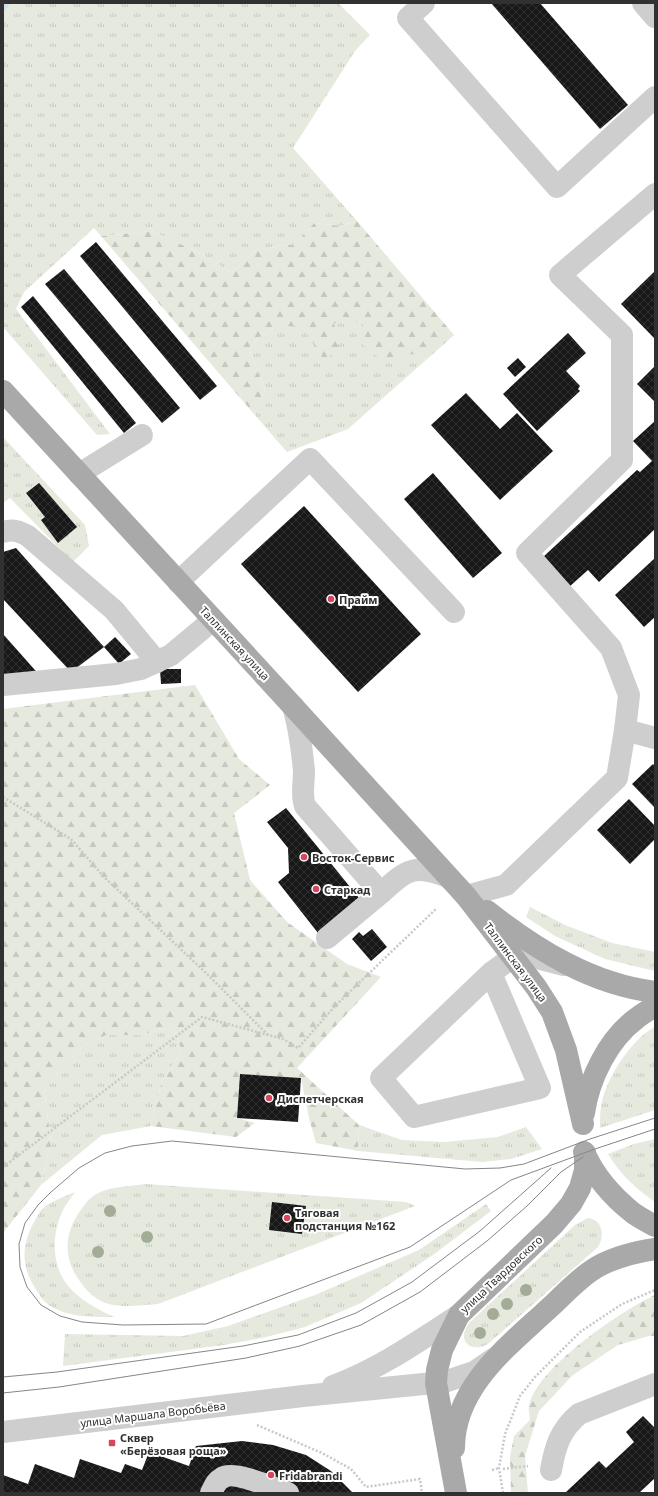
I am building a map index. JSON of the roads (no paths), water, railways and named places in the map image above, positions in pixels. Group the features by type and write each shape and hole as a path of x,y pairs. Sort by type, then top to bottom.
{"main road":[{"name":"Таллинская улица","path":"3,392 294,706 466,896 545,1000 557,1024 566,1050 583,1124"},
{"name":"Таллинская улица","path":"466,896 539,948 574,968 616,984 634,989 655,992"},
{"name":"Таллинская улица","path":"655,1006 636,1018 625,1029 603,1058 595,1072 586,1097 582,1142 585,1153 599,1177 614,1196 634,1214 655,1226"},
{"name":"улица Твардовского","path":"455,1484 436,1383 437,1370 442,1350 459,1315 554,1224 571,1204 580,1188 586,1170 585,1153"},
{"name":"улица Твардовского","path":"455,1484 454,1441 463,1405 469,1393 498,1355 590,1272 612,1260 655,1249"}],"street":[{"path":"424,3 408,18 557,188 655,97"},
{"path":"643,3 655,17"},
{"path":"466,896 506,885 617,778 629,695 611,648 527,553 622,460 622,335 560,275 655,194"},
{"path":"79,474 142,435"},
{"path":"178,582 310,459 454,612"},
{"path":"3,532 11,530 20,531 28,536 114,610 157,662"},
{"path":"3,685 116,674 141,669 171,655 213,620"},
{"path":"294,706 300,734 304,772 303,800 305,806 381,894"},
{"path":"625,730 655,738"},
{"path":"326,938 410,870 436,872 448,877"},
{"path":"491,973 540,1088 414,1118 381,1078 491,973 513,957 537,958 574,968"},
{"name":"улица Маршала Воробьёва","path":"303,1396 343,1382 368,1371 412,1346 459,1315"},
{"name":"улица Маршала Воробьёва","path":"3,1432 303,1396 436,1383 452,1380 474,1372 498,1355"},
{"path":"541,1468 554,1451 564,1428 579,1414 655,1384"},
{"path":"212,1493 214,1485 223,1477 235,1475 288,1493"}],"waterway":[{"path":"3,7 6,3"}],"tram line":[{"path":"655,1118 590,1139 524,1164 500,1168 465,1169 172,1141 132,1146 105,1153 79,1168 38,1205 25,1223 19,1244 20,1267 27,1287 41,1305 60,1316 82,1322 123,1325 206,1324 410,1247 511,1180 655,1129"},
{"path":"3,1393 59,1387 246,1358 300,1346 361,1325 420,1292 487,1241 527,1206 561,1172 583,1157"},
{"path":"3,1377 57,1372 243,1346 298,1335 356,1313 412,1282 480,1231 551,1168"}],"place":[{"name":"Прайм","path":"331,599"},
{"name":"Восток-Сервис","path":"304,857"},
{"name":"Старкад","path":"316,889"},
{"name":"Диспетчерская","path":"269,1098"},
{"name":"Тяговая подстанция №162","path":"287,1218"},
{"name":"Сквер «Берёзовая роща»","path":"112,1443"},
{"name":"Fridabrandi","path":"271,1475"}]}
